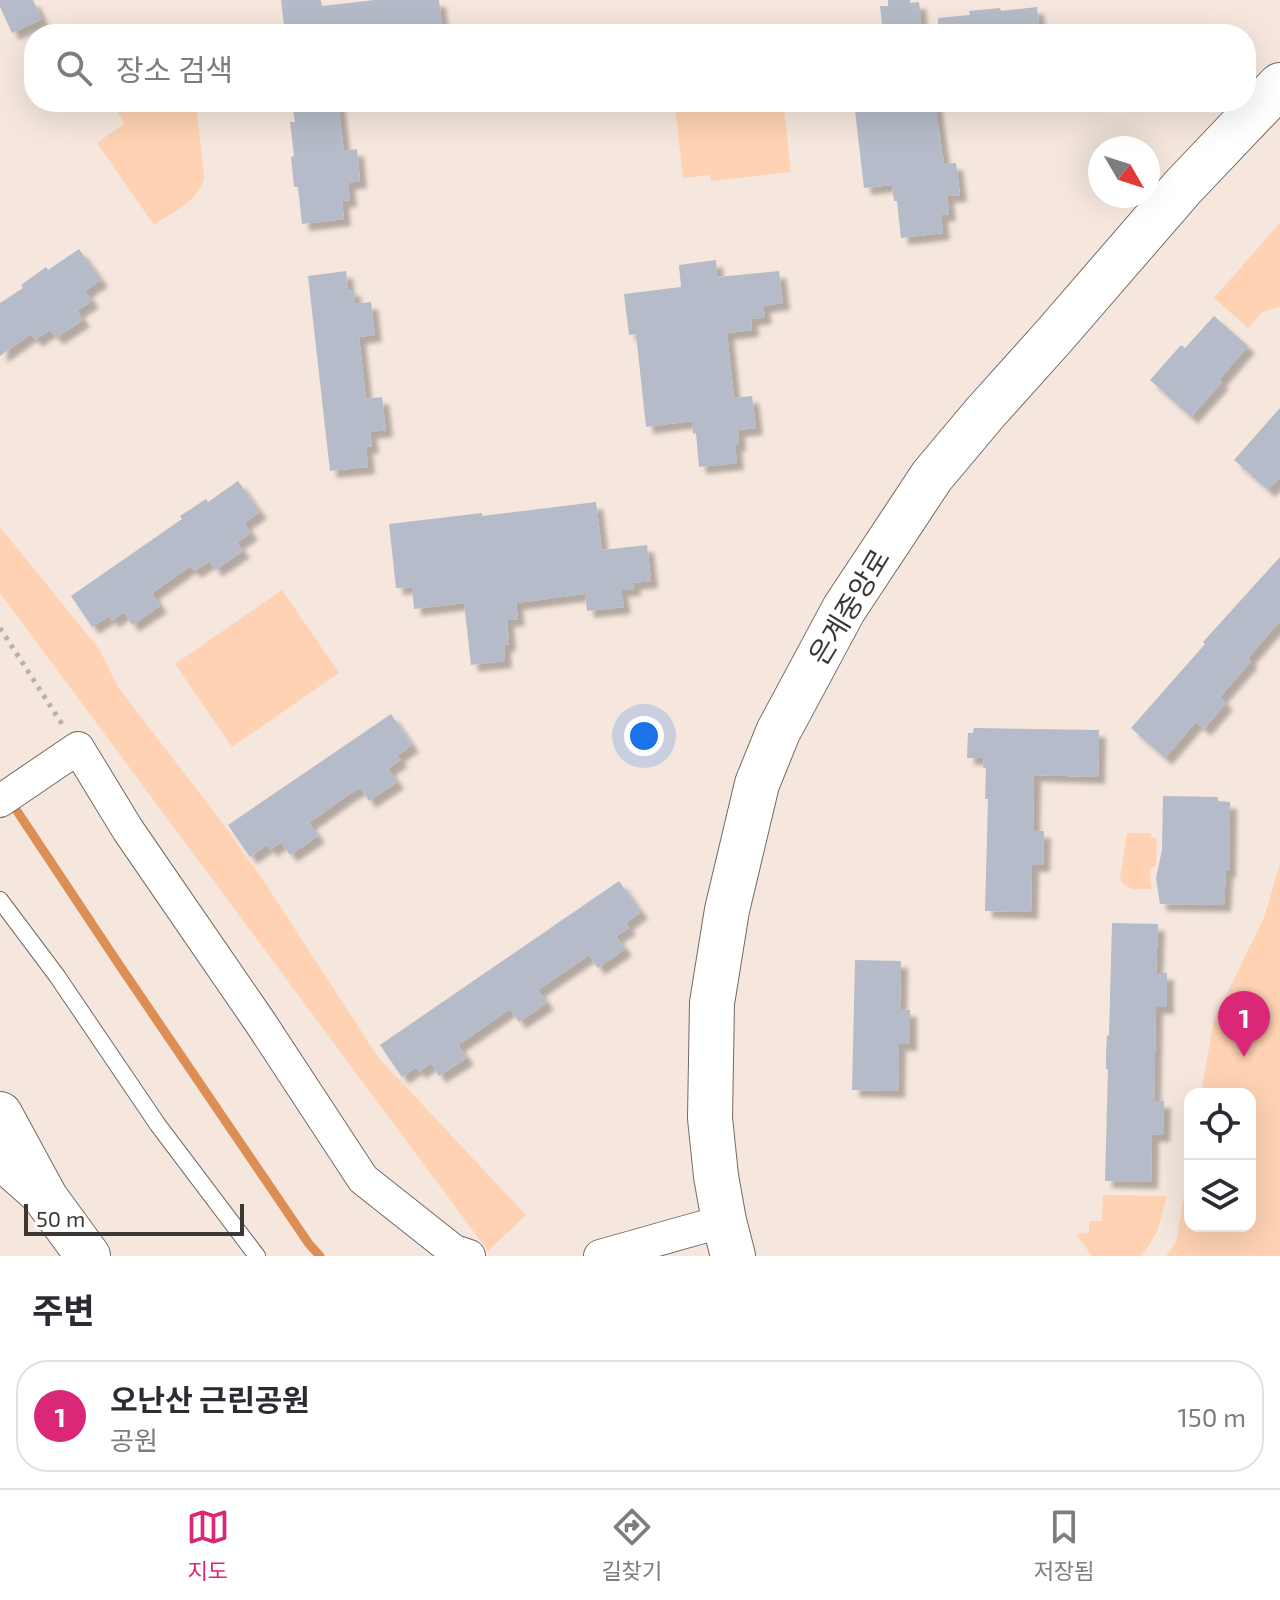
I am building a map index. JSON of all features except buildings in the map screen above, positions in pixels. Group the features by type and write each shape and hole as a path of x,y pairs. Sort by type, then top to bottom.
{"street":[{"name":"은계중앙로","path":"1256,110 1280,85"},
{"name":"은계중앙로","path":"729,1238 716,1176 710,1118 712,1003 727,910 757,784 778,732 844,609 932,476 1183,187 1254,112"},
{"path":"0,801 66,757 128,830 363,1179 454,1251 469,1256"},
{"path":"0,1114 44,1195"},
{"path":"0,1135 88,1256"},
{"path":"0,1156 44,1195"},
{"path":"600,1256 729,1238"}],"lane":[{"path":"0,900 57,976 158,1125 257,1256"}],"path":[{"path":"0,628 66,757"}],"shaded area":[{"path":"118,112 197,112 204,178 201,186 191,200 154,225 97,143 125,123"},
{"path":"676,112 784,112 791,172 711,181 710,175 683,178"},
{"path":"1280,223 1280,307 1262,312 1248,328 1214,298"},
{"path":"0,527 99,649 118,687 263,880 378,1057 526,1215 488,1251 0,593"},
{"path":"282,590 339,673 232,747 175,664"},
{"path":"1127,833 1151,833 1151,837 1157,838 1156,866 1152,867 1150,875 1152,889 1129,888 1120,878"},
{"path":"1280,863 1280,1256 1166,1256 1176,1242 1184,1195 1184,1232 1256,1232 1256,1088 1202,1088 1214,1020 1264,918"},
{"path":"1103,1195 1167,1196 1157,1232 1142,1256 1092,1256 1076,1234 1089,1233 1089,1221 1102,1221"}],"waterway":[{"path":"9,799 320,1256"}],"place":[{"name":"오난산 근린공원","path":"1244,1057"}]}
